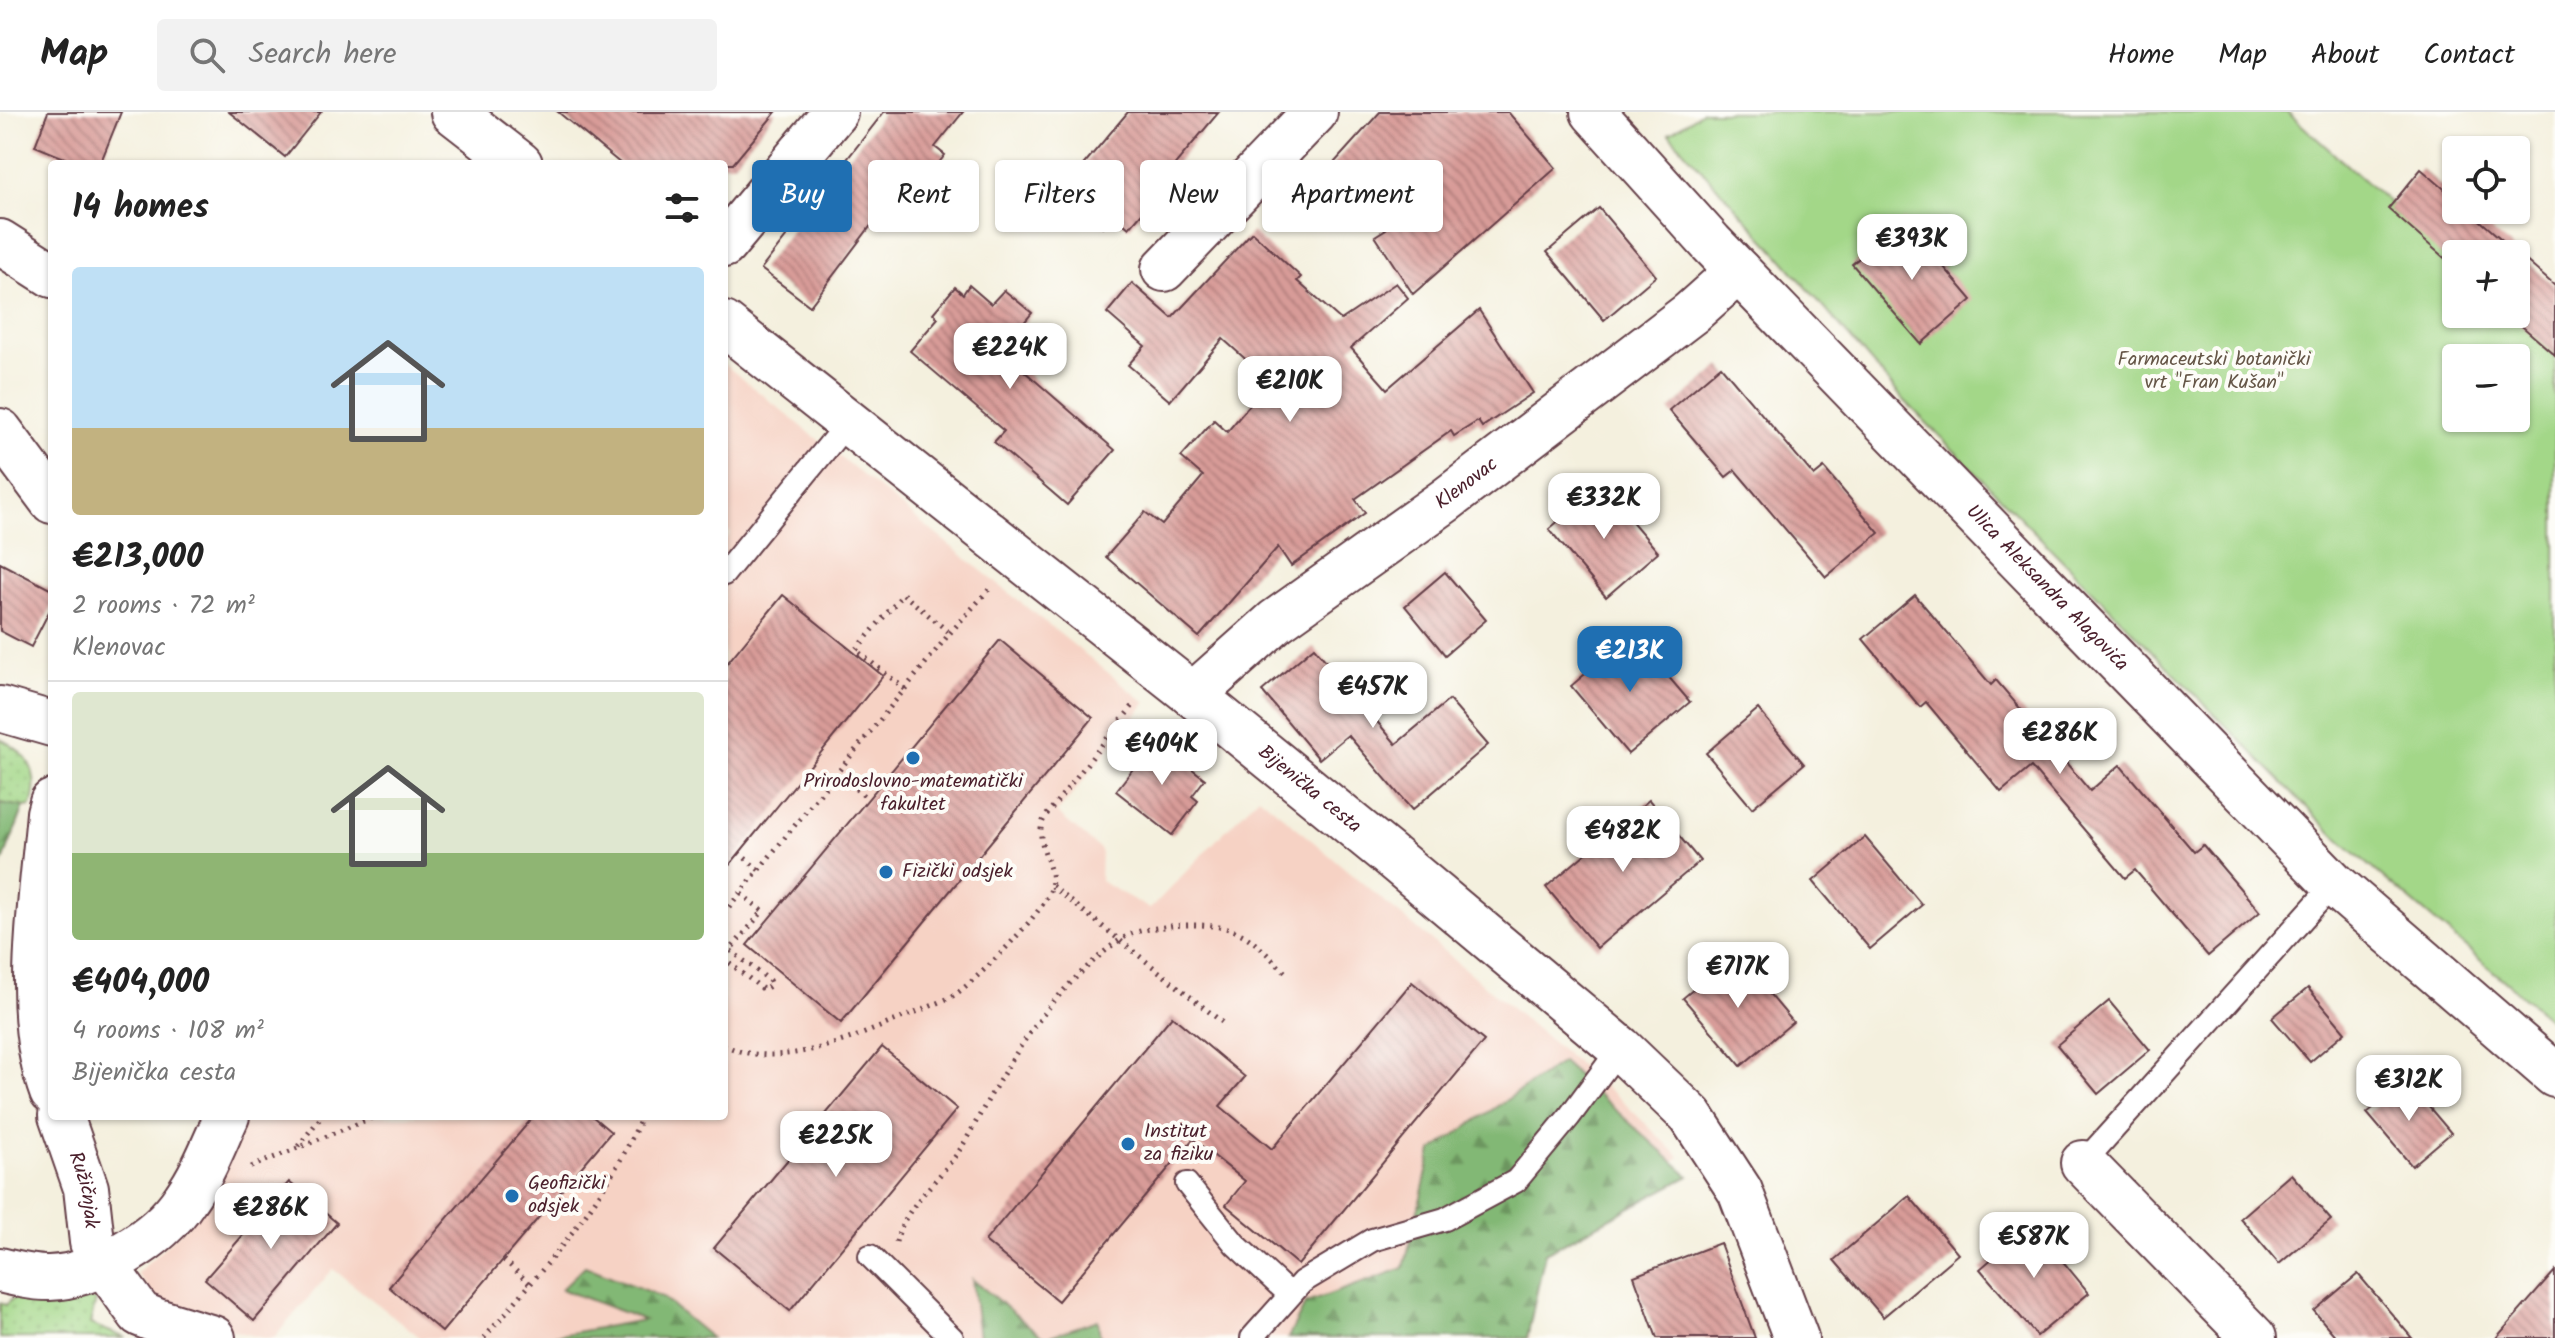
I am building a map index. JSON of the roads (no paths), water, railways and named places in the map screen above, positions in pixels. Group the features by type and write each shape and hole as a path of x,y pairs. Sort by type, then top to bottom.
{"street":[{"path":"453,112 515,160"},
{"path":"728,240 835,112"},
{"path":"1164,269 1315,112"},
{"name":"Ulica Aleksandra Alagovića","path":"1593,112 1738,271 2334,884 2555,1075"},
{"path":"0,242 48,272"},
{"name":"Klenovac","path":"1178,682 1276,621 1458,491 1691,313 1738,271"},
{"name":"Bijenička cesta","path":"728,327 1178,682 1620,1048 1691,1116 1740,1191 1796,1338"},
{"path":"0,431 48,496"},
{"path":"0,709 48,723"},
{"path":"48,825 34,993 48,1082"},
{"name":"Ružičnjak","path":"62,1120 86,1188 92,1242 103,1263 140,1314 213,1338"},
{"path":"0,1270 34,1278 71,1275 140,1244 183,1203 196,1183 225,1120"},
{"path":"2083,1163 2254,1338"}],"lane":[{"path":"728,569 848,422"},
{"path":"2083,1163 2334,884"},
{"path":"1252,1338 1302,1282 1372,1240 1445,1219 1516,1181 1620,1048"},
{"path":"1187,1184 1235,1244 1290,1295"},
{"path":"870,1256 952,1338"}],"place":[{"name":"Prirodoslovno-matematički fakultet","path":"913,758"},
{"name":"Fizički odsjek","path":"886,872"},
{"name":"Institut za fiziku","path":"1128,1144"},
{"name":"Geofizički odsjek","path":"512,1196"}],"park label":[{"name":"Farmaceutski botanički vrt \"Fran Kušan\"","path":"2214,372"}]}
